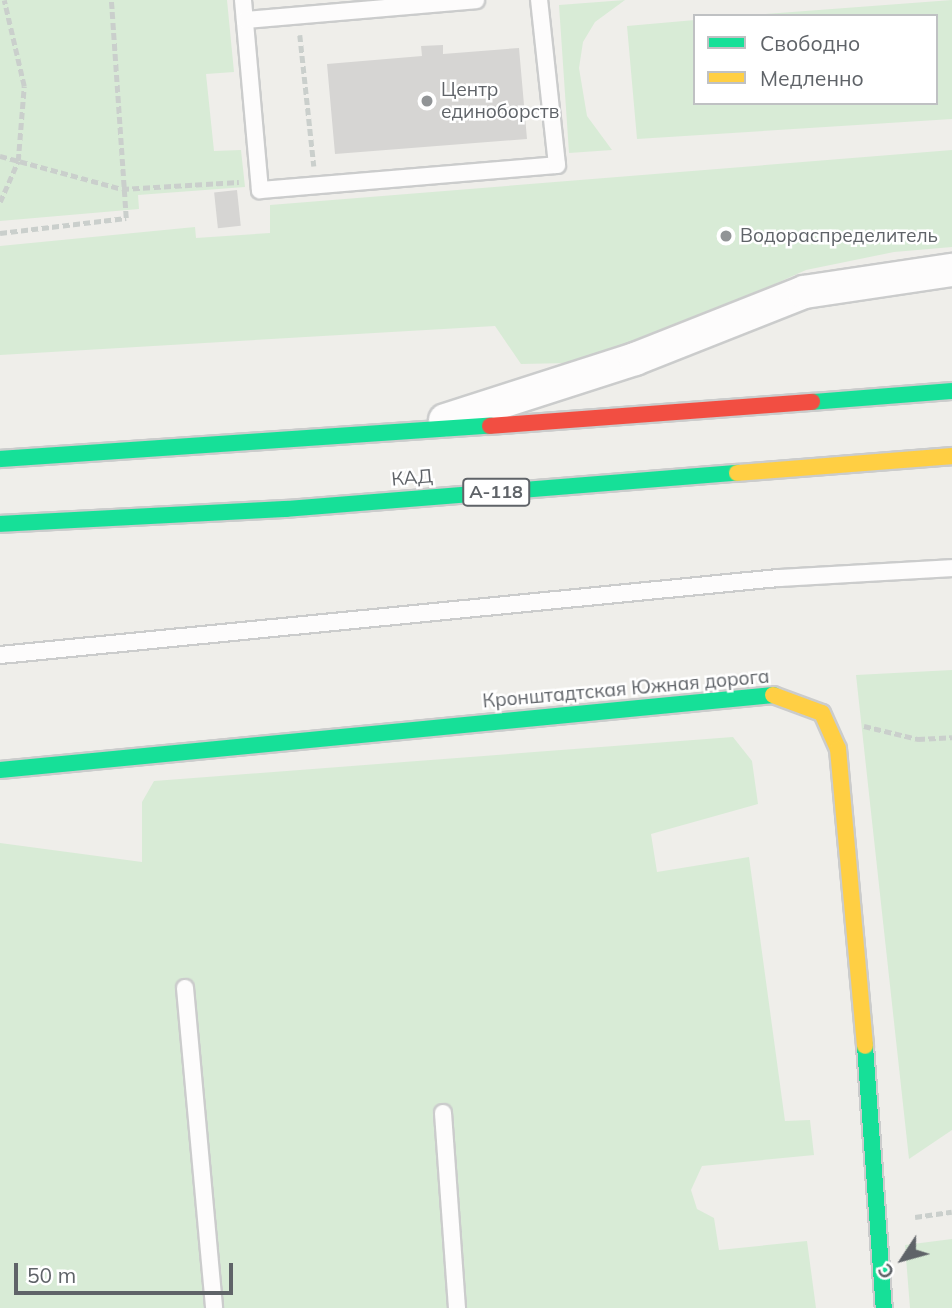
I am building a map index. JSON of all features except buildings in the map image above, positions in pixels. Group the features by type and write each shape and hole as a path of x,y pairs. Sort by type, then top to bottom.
{"main road":[{"path":"0,459 952,391"},
{"name":"КАД","path":"0,524 286,509 952,456"},
{"name":"Кронштадтская Южная дорога","path":"0,770 718,699 777,695 822,713"},
{"path":"822,713 838,749 881,1221 884,1308"}],"street":[{"path":"410,431 635,359 804,292 952,270"}],"lane":[{"path":"243,0 260,190 557,165 539,0"},
{"path":"245,20 476,0"},
{"path":"0,655 779,578 952,568"},
{"path":"184,988 214,1308"},
{"path":"443,1113 457,1308"}],"path":[{"path":"0,202 18,161 24,86 4,0"},
{"path":"0,233 126,218 111,0"},
{"path":"298,15 316,186"},
{"path":"0,156 122,189 259,180"},
{"path":"822,713 918,739 952,737"}],"green space":[{"path":"0,0 227,0 234,72 206,74 214,151 241,150 245,187 138,195 139,209 0,221"},
{"path":"625,0 595,22 583,42 579,68 587,116 612,150 569,153 559,5"},
{"path":"952,0 952,119 637,139 627,26 693,20 693,105 938,105 938,14 766,14"},
{"path":"952,150 952,247 894,252 806,270 685,324 570,363 521,364 495,326 0,355 0,246 195,227 196,238 270,233 270,205"},
{"path":"952,670 952,1130 909,1159 856,675"},
{"path":"733,737 752,761 758,804 651,834 657,872 749,857 785,1121 810,1120 814,1155 702,1166 691,1190 697,1209 714,1218 719,1250 807,1241 816,1308 0,1308 0,843 142,862 142,802 154,781"},
{"path":"952,1239 952,1308 910,1308 905,1245"}],"traffic: fast":[{"path":"812,402 952,391"},
{"path":"0,459 490,426"},
{"path":"0,524 286,509 737,473"},
{"path":"0,770 773,695"},
{"path":"865,1046 884,1308"}],"traffic: slow":[{"path":"737,473 952,456"},
{"path":"773,695 822,713 838,749 865,1046"}],"traffic: jam":[{"path":"490,426 812,402"}],"place":[{"name":"Центр единоборств","path":"427,101"},
{"name":"Водораспределитель","path":"726,236"}]}
